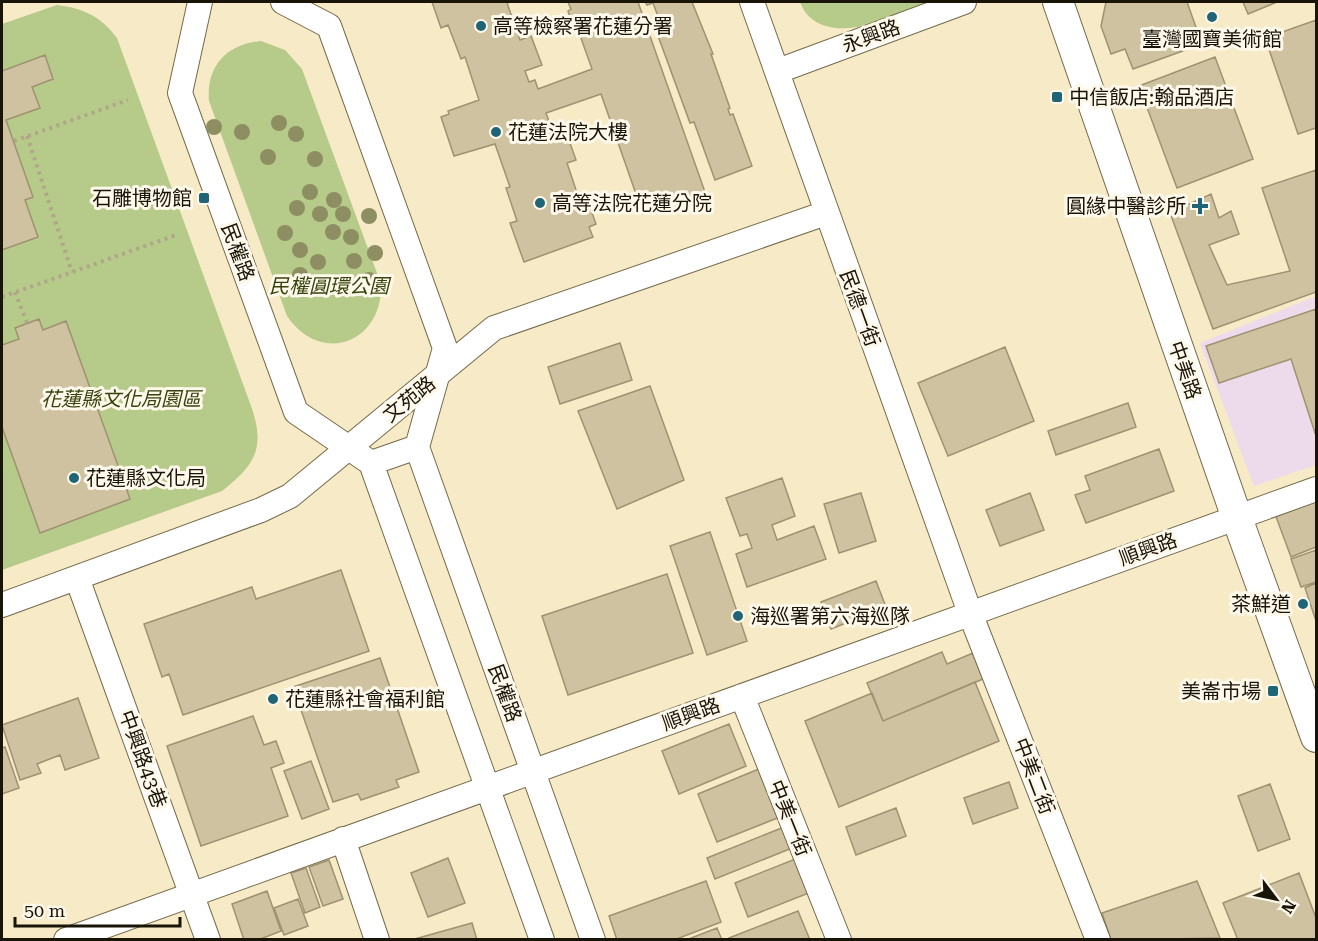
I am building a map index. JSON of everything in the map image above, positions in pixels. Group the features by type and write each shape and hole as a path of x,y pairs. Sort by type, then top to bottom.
{"street":[{"name":"民權路","path":"202,2 180,93 296,412 371,463"},
{"path":"283,2 329,26 445,348 417,447 371,463 542,939"},
{"name":"民德一街","path":"752,2 970,613"},
{"name":"永興路","path":"778,70 964,2"},
{"name":"中美路","path":"1058,2 1236,518 1317,737"},
{"name":"文苑路","path":"2,605 261,510 290,496 495,328 826,213"},
{"name":"民權路","path":"417,447 593,939"},
{"name":"順興路","path":"66,939 486,786 1317,489"},
{"name":"中興路43巷","path":"77,578 208,939"},
{"name":"中美二街","path":"970,613 1098,939"},
{"name":"中美一街","path":"742,696 839,939"},
{"path":"343,839 377,939"}],"path":[{"path":"14,141 128,100"},
{"path":"27,136 72,273"},
{"path":"2,297 176,236"},
{"path":"15,292 27,323"}],"shaded area":[{"path":"1316,296 1316,465 1254,486 1200,343"}],"green space":[{"path":"800,2 928,2 878,22 859,27 840,28 824,25 810,17"},
{"name":"花蓮縣文化局園區","path":"57,5 75,8 91,15 105,24 117,38 251,406 257,444 250,464 222,491 2,570 2,24"},
{"name":"民權圓環公園","path":"261,41 285,50 302,69 381,284 379,304 372,321 361,333 348,341 332,343 316,340 301,331 287,316 209,101 211,77 221,59 238,47"}],"building":[{"name":"花蓮法院大樓","path":"432,2 511,2 507,3 520,40 531,36 542,65 525,71 529,82 535,80 538,89 592,69 577,27 574,28 568,11 571,9 568,2 638,2 705,192 643,214 601,94 546,113 550,124 545,126 548,135 565,129 576,160 567,163 579,199 586,196 596,224 589,227 593,237 524,262 510,223 517,221 506,188 510,187 495,144 454,156 441,117 449,114 448,111 479,100 465,57 461,59 448,25 441,28"},
{"path":"645,2 692,2 713,54 711,54 730,108 728,109 730,115 733,114 752,166 715,180 694,122 690,123 657,33 663,30 653,3 647,5"},
{"path":"1106,2 1187,2 1202,44 1133,69 1125,49 1111,54 1101,26"},
{"path":"1243,2 1277,2 1248,14"},
{"path":"1316,20 1316,128 1298,134 1263,32 1269,30 1271,36"},
{"path":"45,55 53,79 32,87 40,108 6,120 33,197 25,200 38,237 2,250 2,71"},
{"path":"1215,57 1253,159 1177,188 1139,86"},
{"path":"1316,170 1316,292 1213,329 1170,213 1211,194 1219,218 1231,211 1239,234 1209,245 1227,285 1290,271 1262,188"},
{"path":"1316,309 1316,436 1291,359 1219,383 1206,346"},
{"path":"39,319 43,330 66,321 130,499 40,533 2,427 2,345 19,339 15,328"},
{"path":"620,343 632,380 560,404 548,367"},
{"path":"1005,347 1034,421 948,456 918,383"},
{"path":"650,386 684,480 617,509 578,411"},
{"path":"1128,403 1136,427 1056,455 1048,431"},
{"path":"1159,449 1174,491 1086,523 1075,495 1090,490 1085,476"},
{"path":"782,478 795,516 772,525 777,540 814,526 826,559 747,587 736,554 752,548 747,534 740,536 726,498"},
{"path":"861,493 876,541 839,553 824,504"},
{"path":"1030,493 1044,530 1000,546 986,510"},
{"path":"1316,499 1316,547 1291,557 1275,514"},
{"path":"710,532 747,641 707,655 670,546"},
{"path":"1316,550 1316,582 1301,587 1291,559"},
{"path":"341,570 369,651 183,715 169,674 162,677 144,624 252,587 256,599"},
{"path":"667,574 693,653 568,695 542,616"},
{"path":"876,581 886,607 831,629 821,602"},
{"path":"1316,583 1316,621 1305,588"},
{"path":"942,652 947,664 973,653 983,679 883,721 867,683"},
{"path":"380,658 419,772 396,780 399,787 361,800 358,794 333,802 293,687"},
{"path":"975,682 999,741 839,807 805,721 872,693 883,721"},
{"path":"78,698 99,758 65,770 60,755 37,764 41,773 20,780 2,725"},
{"path":"253,716 264,745 276,741 284,763 271,768 288,816 201,846 167,746"},
{"path":"729,724 746,766 679,794 662,751"},
{"path":"5,747 19,788 2,794 2,748"},
{"path":"311,761 329,809 302,819 284,771"},
{"path":"766,766 785,815 717,842 698,794"},
{"path":"1009,782 1018,808 973,824 964,798"},
{"path":"1270,784 1290,839 1258,851 1238,796"},
{"path":"896,808 906,836 856,855 846,827"},
{"path":"789,825 797,846 715,879 707,858"},
{"path":"448,858 465,903 428,917 411,873"},
{"path":"798,858 811,892 748,917 735,883"},
{"path":"329,860 343,899 323,906 309,867"},
{"path":"306,868 320,907 305,913 291,873"},
{"path":"1299,873 1316,918 1316,940 1238,940 1223,903"},
{"path":"706,881 721,922 674,940 617,940 609,916"},
{"path":"1197,881 1220,938 1111,940 1102,913"},
{"path":"267,891 281,931 258,940 244,940 232,904"},
{"path":"298,899 308,926 284,935 274,908"},
{"path":"798,911 810,940 730,940 729,938"},
{"path":"472,923 477,940 411,940"},
{"path":"717,928 722,940 686,940"}],"place":[{"name":"臺灣國寶美術館","path":"1212,17"},
{"name":"高等檢察署花蓮分署","path":"481,26"},
{"name":"中信飯店:翰品酒店","path":"1057,97"},
{"name":"花蓮法院大樓","path":"496,132"},
{"name":"石雕博物館","path":"204,198"},
{"name":"高等法院花蓮分院","path":"540,203"},
{"name":"圓緣中醫診所","path":"1200,206"},
{"name":"花蓮縣文化局","path":"74,478"},
{"name":"茶鮮道","path":"1303,604"},
{"name":"海巡署第六海巡隊","path":"738,616"},
{"name":"美崙市場","path":"1273,691"},
{"name":"花蓮縣社會福利館","path":"273,699"}]}
